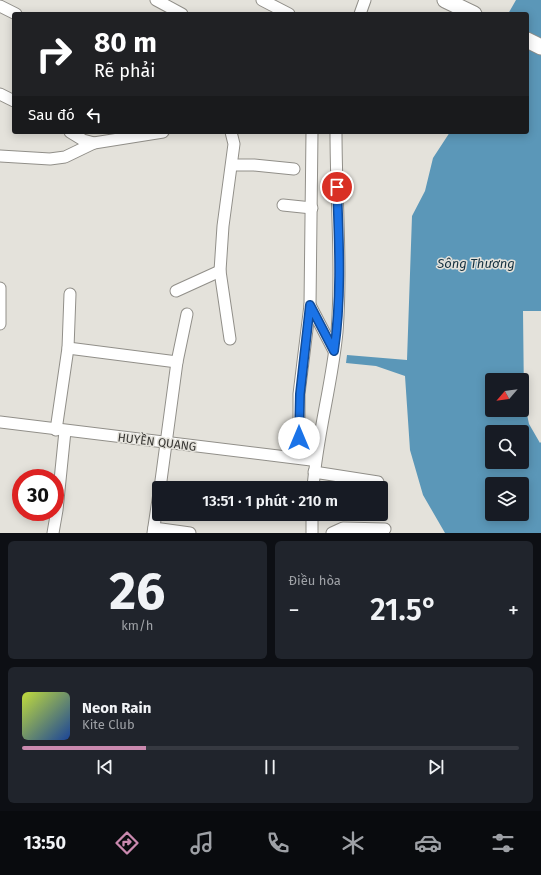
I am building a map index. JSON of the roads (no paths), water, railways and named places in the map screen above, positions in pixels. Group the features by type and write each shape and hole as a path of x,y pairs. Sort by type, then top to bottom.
{"highway":[{"path":"445,0 470,12"},
{"path":"529,41 541,47"}],"street":[{"path":"156,0 178,12"},
{"path":"262,0 274,11"},
{"path":"361,12 365,0"},
{"path":"0,6 12,12"},
{"path":"0,94 12,101"},
{"path":"74,134 94,144"},
{"path":"0,156 50,159 65,157 94,144 152,134"},
{"path":"230,339 220,271 223,226 234,144 232,134"},
{"path":"311,464 299,438 300,394 310,305 312,134"},
{"path":"312,481 311,464 334,351 338,294 336,134"},
{"path":"232,166 294,169"},
{"path":"283,204 312,208"},
{"path":"176,291 220,271"},
{"path":"0,288 0,324"},
{"path":"53,533 58,502 60,430 68,348 70,294"},
{"path":"310,305 334,351"},
{"path":"161,481 177,362 187,314"},
{"path":"68,348 177,362"},
{"name":"HUYỀN QUANG","path":"0,422 311,464 374,481"},
{"path":"312,521 312,533"},
{"path":"332,533 343,528 385,529"},
{"path":"154,530 190,533"}],"water":[{"name":"Sông Thương","path":"516,0 541,0 541,311 523,311 524,373 485,373 485,417 528,417 529,424 540,443 541,442 541,533 445,533 423,495 410,450 405,376 376,366 346,363 347,355 407,360 412,216 425,191 433,158 449,134 529,134 529,12 509,12"}]}
